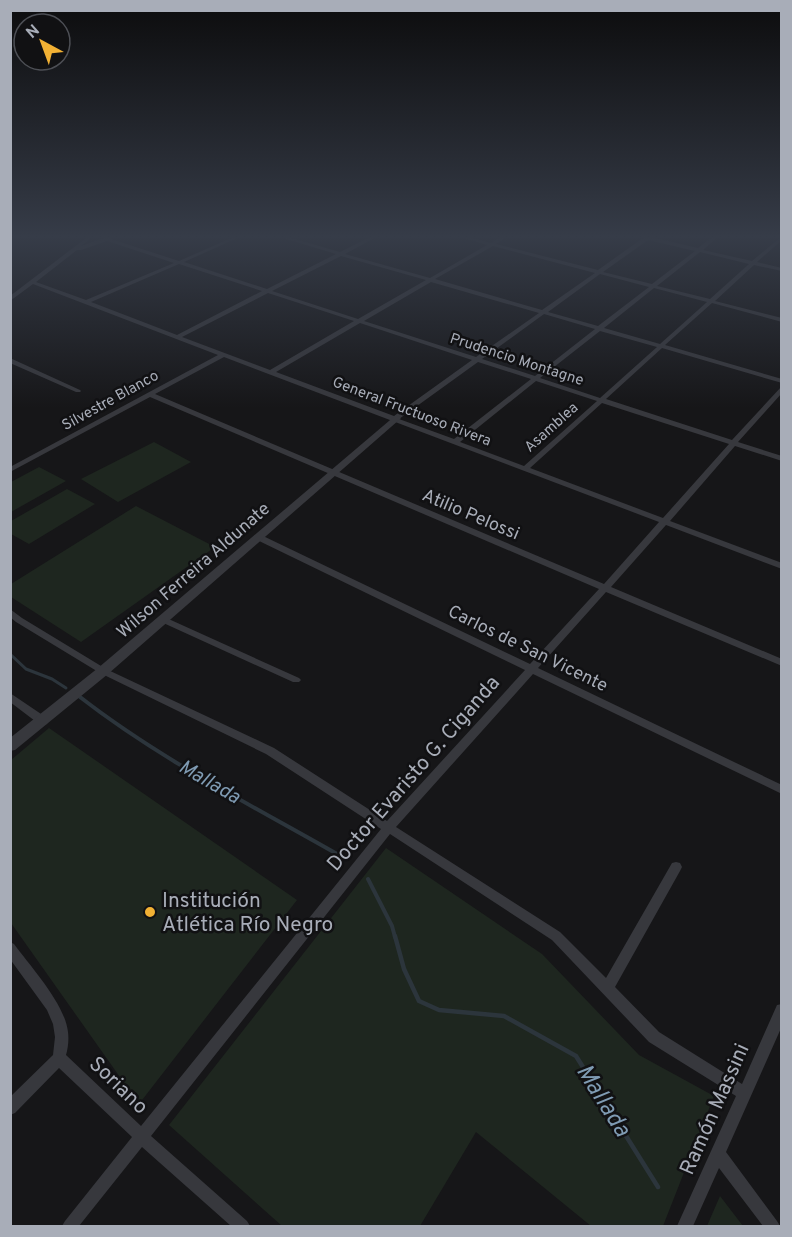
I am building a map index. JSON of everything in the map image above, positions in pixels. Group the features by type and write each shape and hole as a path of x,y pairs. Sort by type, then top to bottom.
{"street":[{"name":"General Fructuoso Rivera","path":"59,293 396,418 782,566"},
{"path":"85,303 109,293"},
{"path":"177,337 265,293"},
{"name":"Prudencio Montagne","path":"268,293 782,459"},
{"path":"271,372 409,293"},
{"path":"475,293 782,381"},
{"path":"396,418 573,293"},
{"path":"455,442 645,293"},
{"path":"677,293 782,320"},
{"name":"Asamblea","path":"525,469 721,293"},
{"name":"Silvestre Blanco","path":"10,470 222,354"},
{"path":"10,360 78,391"},
{"name":"Doctor Evaristo G. Ciganda","path":"70,1227 389,827 782,388"},
{"name":"Atilio Pelossi","path":"149,394 782,663"},
{"name":"Wilson Ferreira Aldunate","path":"10,746 103,671 396,418"},
{"name":"Carlos de San Vicente","path":"258,537 782,790"},
{"path":"10,612 19,620 103,671 270,751 556,936 654,1037 745,1094"},
{"path":"162,620 296,680"},
{"path":"10,696 43,721"},
{"path":"607,988 676,867"},
{"path":"10,948 53,1010 61,1025 62,1041 59,1058 10,1108"},
{"name":"Ramón Massini","path":"685,1227 782,1010"},
{"name":"Soriano","path":"59,1058 242,1227"},
{"path":"717,1153 772,1227"}],"shaded area":[{"path":"154,442 191,462 118,502 81,479"},
{"path":"39,467 66,481 11,512 11,482"},
{"path":"67,489 95,504 29,544 11,534 11,521"},
{"path":"136,506 215,547 81,642 11,597 11,584"},
{"name":"Institución Atlética Río Negro","path":"49,728 297,900 139,1104 11,923 11,760"},
{"path":"386,848 542,954 639,1055 714,1096 663,1226 591,1226 476,1132 420,1226 282,1226 169,1125"},
{"path":"720,1196 743,1226 707,1226"}],"waterway":[{"name":"Mallada","path":"10,654 26,669 52,679 66,688"},
{"name":"Mallada","path":"80,697 143,742 344,858"},
{"name":"Mallada","path":"368,879 392,926 395,937"},
{"name":"Mallada","path":"395,936 404,969 419,1001 439,1010 504,1016 576,1056 658,1187"}],"place":[{"name":"Institución Atlética Río Negro","path":"150,912"}]}
